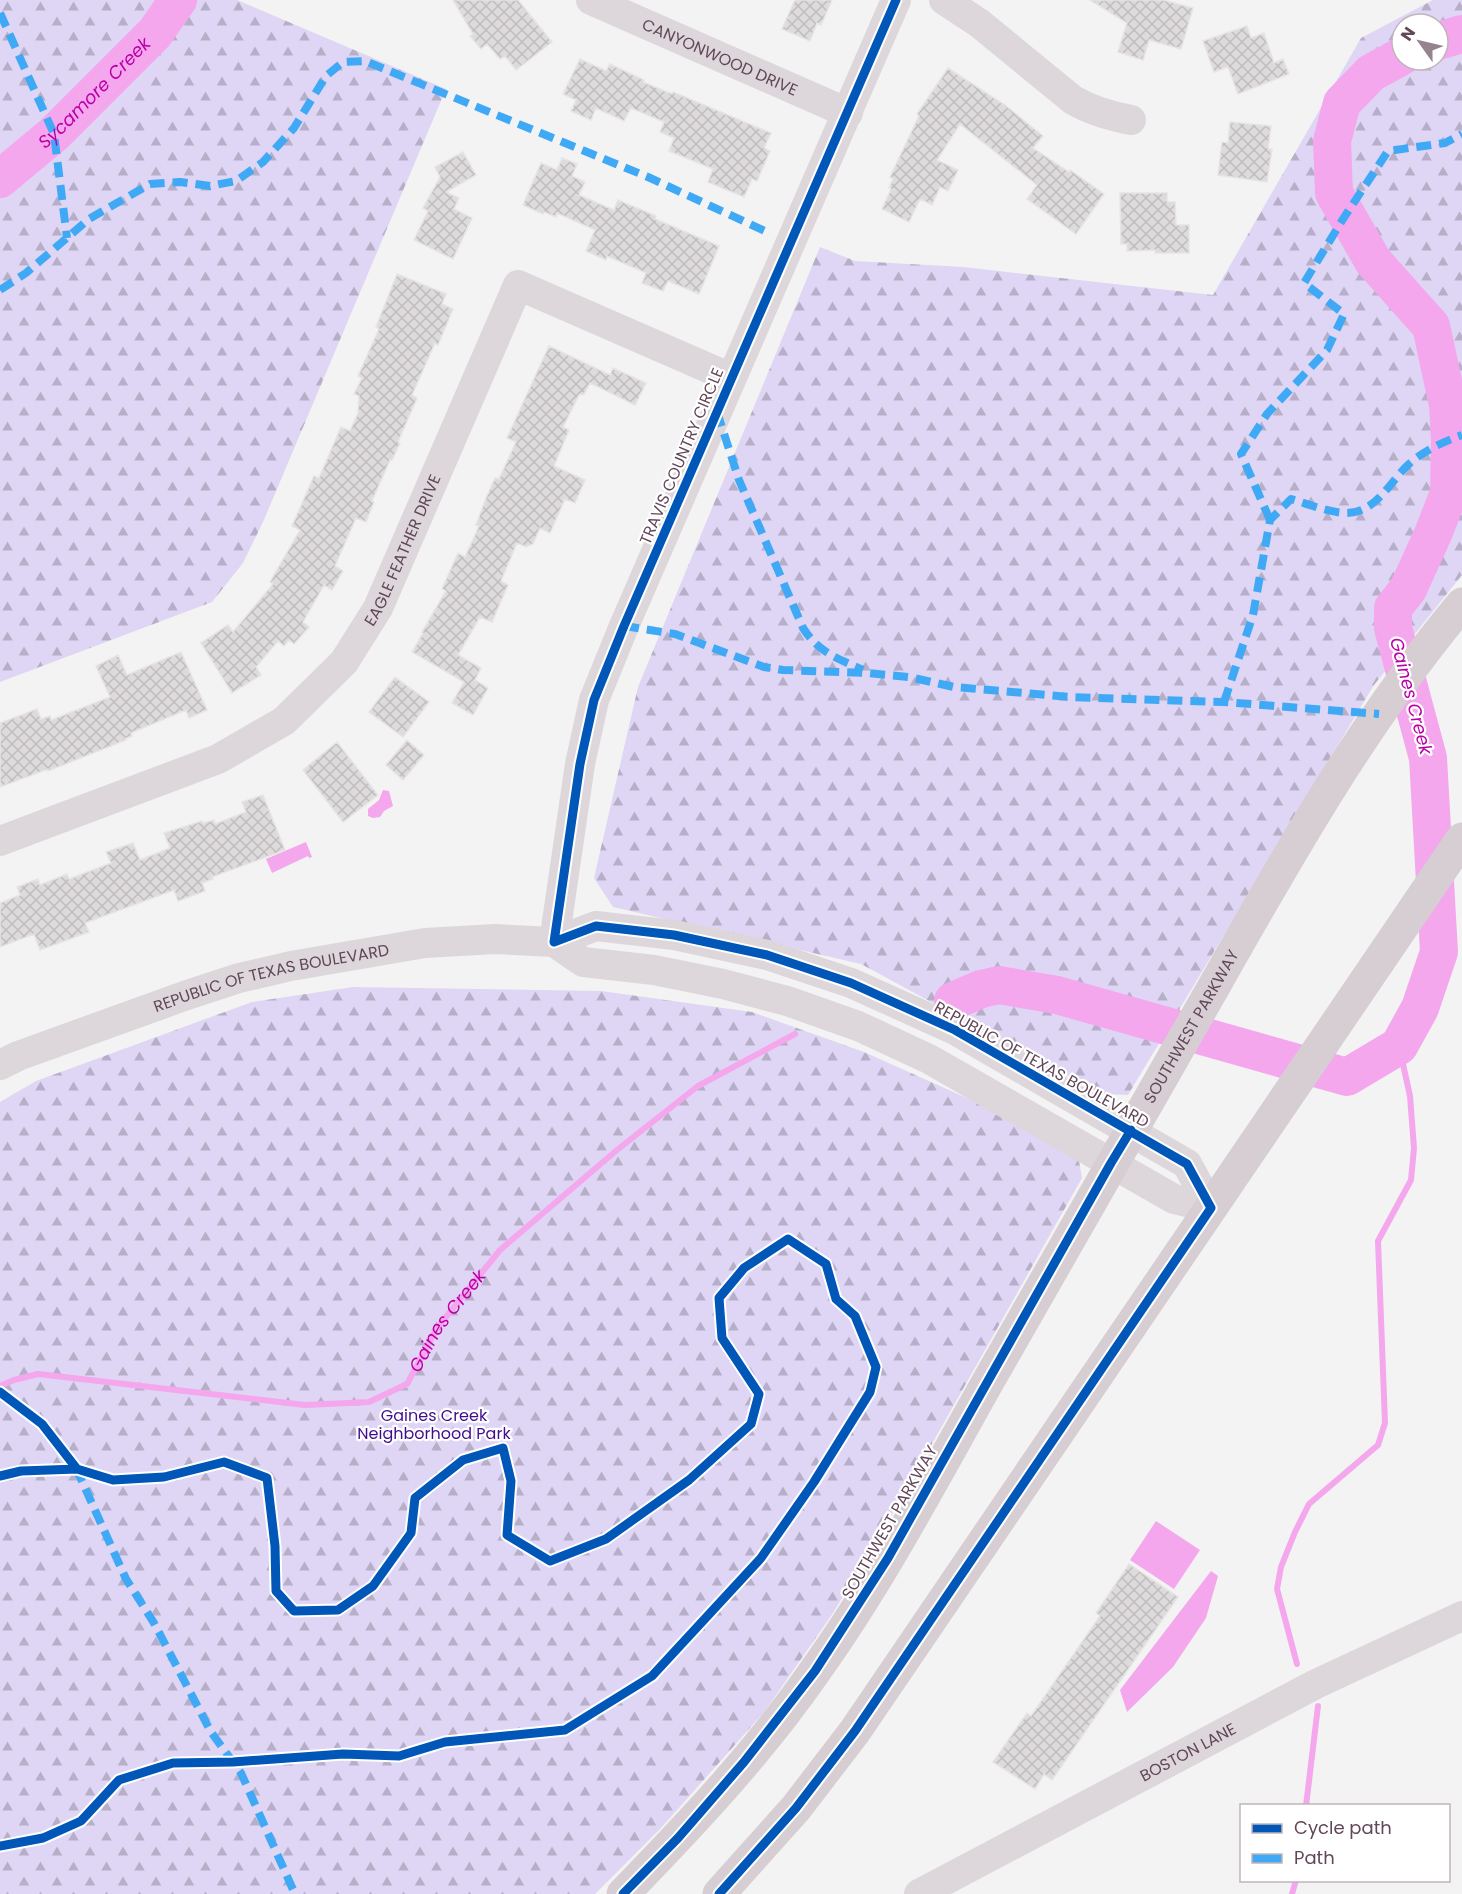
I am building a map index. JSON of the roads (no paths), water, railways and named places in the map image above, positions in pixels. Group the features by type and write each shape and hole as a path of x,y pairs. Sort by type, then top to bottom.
{"main road":[{"name":"SOUTHWEST PARKWAY","path":"623,1894 678,1838 744,1762 815,1671 888,1558 1302,831 1392,696 1459,608"},
{"path":"719,1894 796,1808 855,1731 1462,839"}],"street":[{"name":"CANYONWOOD DRIVE","path":"591,0 848,113"},
{"name":"TRAVIS COUNTRY CIRCLE","path":"554,942 580,764 594,700 896,0"},
{"path":"944,0 979,23 1073,100 1109,116 1131,120"},
{"name":"EAGLE FEATHER DRIVE","path":"0,841 218,759 284,721 344,662 378,608 518,285 732,378"},
{"name":"REPUBLIC OF TEXAS BOULEVARD","path":"0,1065 18,1056 187,994 238,978 291,966 425,943 495,939 554,942 596,926 674,935 767,955 851,983 954,1030 1187,1164 1211,1209"},
{"path":"554,942 583,962 654,970 723,984 787,1001 858,1026 929,1059 1174,1199 1211,1209"},
{"name":"BOSTON LANE","path":"919,1894 1316,1684 1462,1616"}],"waterway":[{"name":"Sycamore Creek","path":"0,179 54,134 155,33 178,0"},
{"name":"Gaines Creek","path":"1450,38 1462,34"},
{"name":"Gaines Creek","path":"953,1001 981,989 999,985 1057,995 1347,1077 1399,1046 1420,1008 1439,952 1428,758 1393,628 1393,608 1408,589 1449,493 1448,405 1431,326 1373,261 1334,193 1332,141 1342,103 1371,73 1390,63"},
{"name":"Gaines Creek","path":"0,1386 38,1374 305,1405 369,1402 407,1384 437,1328 500,1250 617,1150 698,1086 795,1034"},
{"path":"1297,1664 1277,1589 1281,1567 1309,1504 1378,1445 1385,1423 1378,1241 1411,1180 1414,1148 1410,1096 1399,1046"},
{"path":"1306,1804 1318,1706"},
{"path":"1292,1894 1295,1882"}],"park label":[{"name":"Gaines Creek Neighborhood Park","path":"434,1424"}]}
